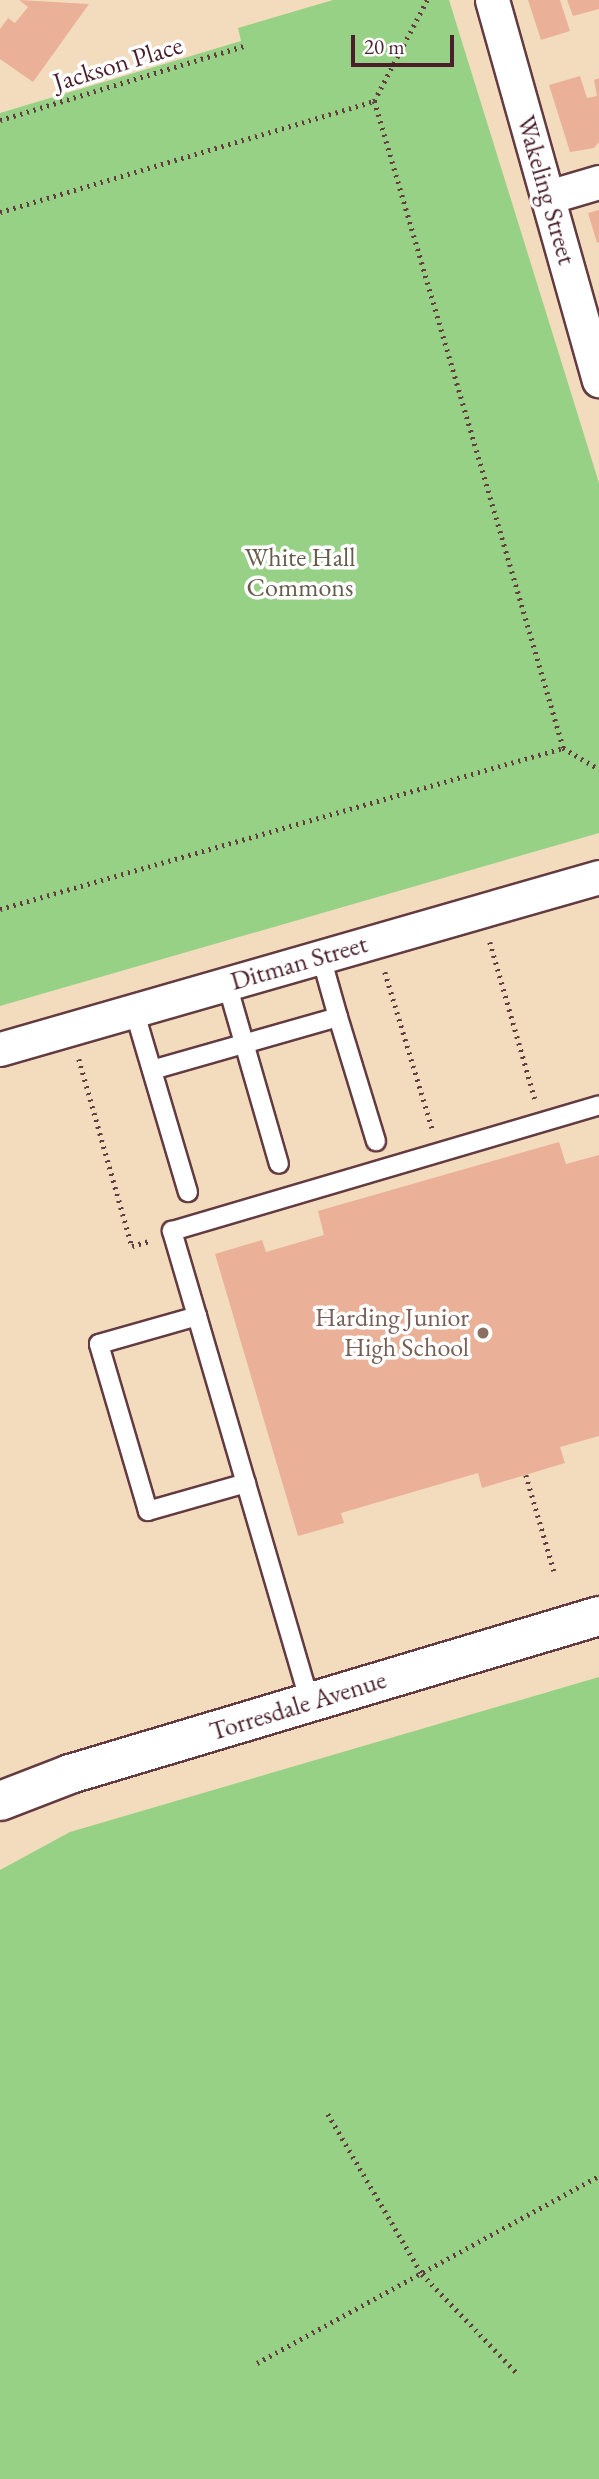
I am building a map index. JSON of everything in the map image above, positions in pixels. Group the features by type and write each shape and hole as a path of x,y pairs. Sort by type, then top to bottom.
{"main road":[{"name":"Torresdale Avenue","path":"0,1801 70,1774 599,1616"}],"street":[{"name":"Wakeling Street","path":"492,0 599,380"},
{"path":"548,197 599,182"},
{"name":"Ditman Street","path":"0,1049 599,877"}],"lane":[{"path":"321,957 376,1141"},
{"path":"227,984 279,1164"},
{"path":"134,1010 188,1192"},
{"path":"152,1070 338,1017"},
{"path":"310,1702 172,1231 599,1105"},
{"path":"197,1315 99,1344 148,1511 246,1483"}],"path":[{"path":"427,0 374,101 563,748 599,769"},
{"name":"Jackson Place","path":"0,120 247,45"},
{"path":"0,212 374,101"},
{"path":"0,909 563,748"},
{"path":"481,911 541,1122"},
{"path":"375,941 439,1152"},
{"path":"79,1058 132,1246 174,1235"},
{"path":"526,1475 554,1571"},
{"path":"328,2114 422,2274 518,2374"},
{"path":"257,2363 599,2176"}],"green space":[{"name":"White Hall Commons","path":"333,0 449,0 599,483 599,833 0,1006 0,113 241,41 238,28"},
{"path":"599,1677 599,2479 0,2479 0,1870 70,1832"}],"building":[{"path":"19,0 89,4 33,82 0,59 0,29 8,18 15,23 28,7"},
{"path":"528,0 560,0 570,31 541,40"},
{"path":"567,0 599,0 599,9 573,16"},
{"path":"580,76 587,98 597,96 594,80 599,78 599,142 594,148 570,152 549,85"},
{"path":"599,210 599,242 597,243 588,213"},
{"path":"559,1142 566,1164 599,1155 599,1436 560,1447 565,1463 482,1488 478,1473 341,1513 344,1523 298,1536 215,1254 262,1240 266,1252 324,1235 318,1211"}],"place":[{"name":"Harding Junior High School","path":"483,1333"}]}
